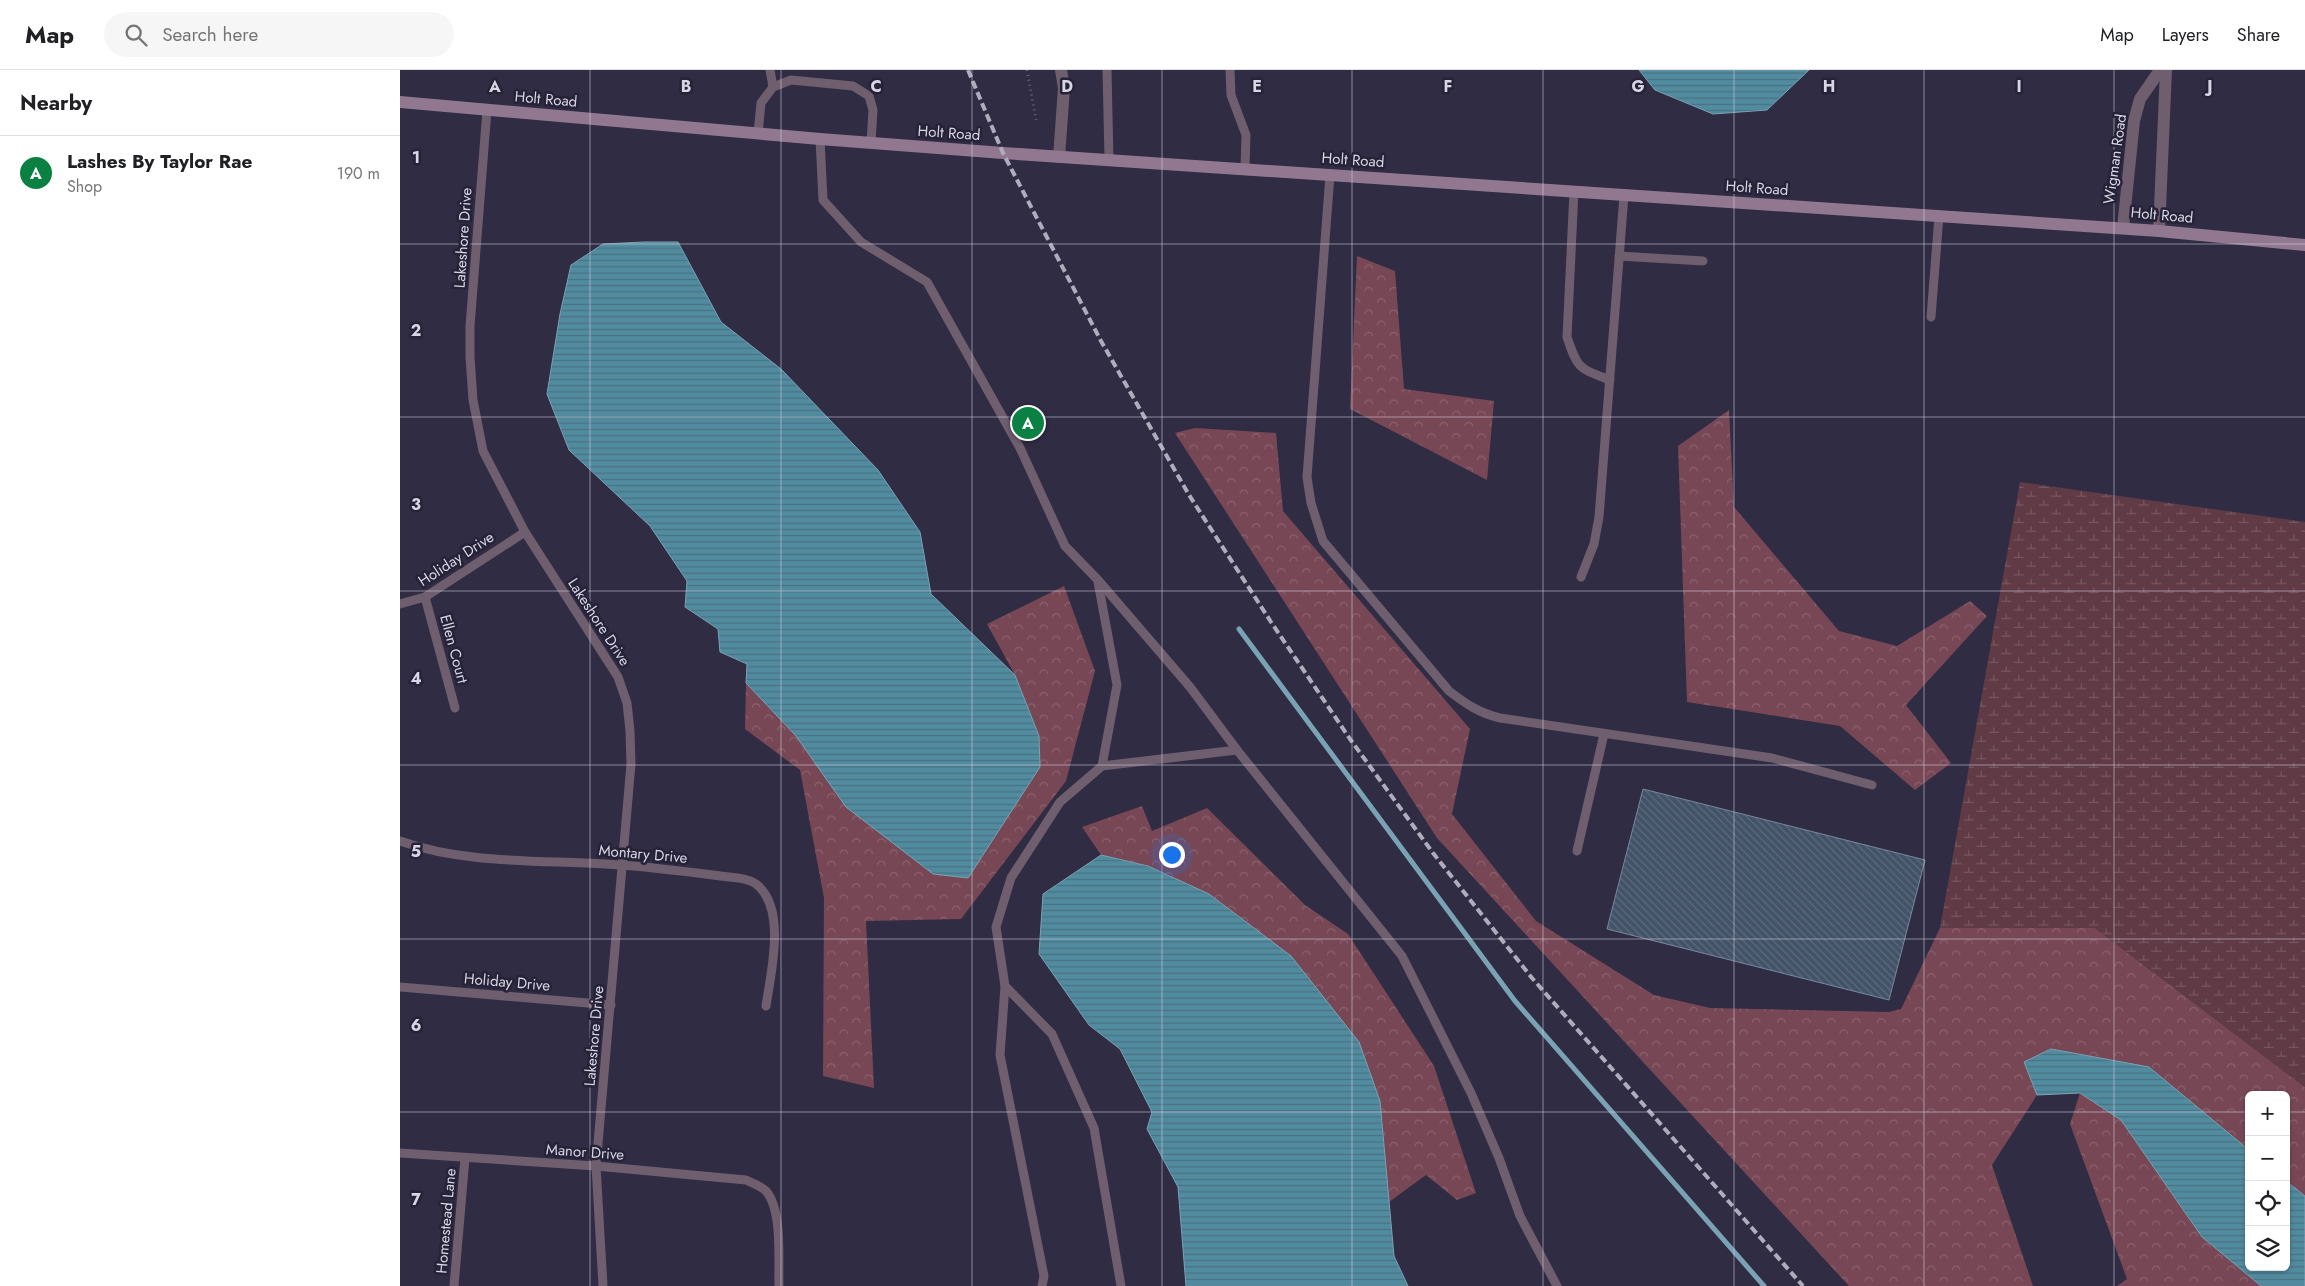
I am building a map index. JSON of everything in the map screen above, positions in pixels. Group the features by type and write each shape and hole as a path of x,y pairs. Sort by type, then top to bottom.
{"main road":[{"name":"Holt Road","path":"400,102 871,143 2123,228 2305,245"}],"street":[{"path":"1059,157 1064,88 1061,70"},
{"name":"Wigman Road","path":"2123,228 2134,121 2140,99 2160,70"},
{"path":"2158,231 2166,70"}],"lane":[{"path":"770,70 773,87"},
{"path":"1107,70 1110,160"},
{"path":"1230,70 1230,95 1246,135 1245,169"},
{"path":"758,134 760,103 773,87 790,80 853,86 869,96 873,110 871,143"},
{"name":"Lakeshore Drive","path":"487,110 470,326 473,400 483,451 525,532 618,678 626,703 630,731 631,764 596,1166 603,1286"},
{"path":"820,139 823,200 860,242 926,282 1020,448 1065,546 1098,580 1190,687 1237,750 1402,956 1471,1093 1499,1158 1520,1216 1557,1286"},
{"path":"1330,175 1307,477 1311,503 1323,541 1448,691 1470,708 1500,718 1772,758 1872,785"},
{"path":"1574,191 1568,337 1573,354 1582,370 1610,380"},
{"path":"1581,577 1594,544 1599,517 1624,195"},
{"path":"1931,317 1939,216"},
{"path":"1619,256 1703,261"},
{"name":"Holiday Drive","path":"400,604 425,597 525,532"},
{"path":"1098,580 1117,685 1102,766"},
{"name":"Ellen Court","path":"425,597 455,708"},
{"path":"1577,851 1604,734"},
{"path":"1042,1286 1044,1276 1000,1055 1005,986 996,927 1011,878 1060,802 1102,766 1237,750"},
{"name":"Montary Drive","path":"400,841 440,852 485,857 623,864 738,878 754,882 763,890 771,906 775,931 766,1006"},
{"path":"1005,986 1052,1034 1094,1128 1120,1286"},
{"name":"Holiday Drive","path":"400,987 611,1005"},
{"name":"Manor Drive","path":"400,1153 596,1166 746,1180 765,1190 774,1206 777,1229 779,1286"},
{"name":"Homestead Lane","path":"454,1286 465,1158"}],"path":[{"path":"1027,70 1036,120"}],"green space":[{"path":"1357,256 1395,271 1404,389 1494,401 1487,480 1350,409"},
{"path":"1729,410 1734,507 1839,631 1897,646 1970,601 1987,616 1906,705 1951,763 1915,790 1840,726 1687,702 1678,446"},
{"path":"1195,428 1276,433 1283,511 1470,729 1452,814 1536,921 1654,995 1710,1008 1889,1012 1901,1009 1940,928 2095,928 2305,1087 2305,1196 2290,1184 2290,1091 2245,1091 2245,1147 2149,1067 2024,1062 2037,1095 1992,1165 2033,1286 1849,1286 1437,838 1175,433"},
{"path":"2020,482 2305,522 2305,1087 2095,928 1940,928"},
{"path":"1064,586 1095,671 1066,781 961,919 866,921 874,1088 823,1076 824,898 800,770 745,729 746,683 796,736 1040,767 1039,736 1015,675 987,624"},
{"path":"1142,806 1152,831 1207,808 1305,905 1348,934 1434,1066 1476,1193 1457,1200 1426,1175 1389,1202 1380,1101 1148,866 1101,855 1082,827"},
{"path":"2080,1093 2121,1120 2202,1237 2261,1286 2117,1286 2127,1279 2070,1124"}],"water":[{"path":"1639,70 1809,70 1767,110 1713,114 1655,90"},
{"path":"678,242 721,322 781,369 878,470 920,532 931,594 1015,675 1039,736 1040,767 968,878 933,874 846,807 796,736 746,683 747,664 720,652 718,629 685,607 687,581 650,526 569,450 547,394 560,314 571,265 603,244"},
{"path":"1101,855 1148,866 1209,894 1291,956 1359,1042 1380,1101 1394,1256 1408,1286 1186,1286 1178,1187 1147,1129 1152,1112 1120,1049 1089,1025 1039,954 1043,894"},
{"path":"2051,1049 2149,1067 2245,1147 2245,1271 2290,1271 2290,1184 2305,1196 2305,1286 2261,1286 2202,1237 2121,1120 2080,1093 2037,1095 2024,1062"}],"building":[{"path":"1643,789 1925,860 1889,1000 1607,929"}],"waterway":[{"path":"1239,629 1515,1001 1764,1286"}],"railway":[{"path":"968,70 1003,153 1101,341 1189,495 1271,622 1350,739 1433,853 1532,978 1803,1286"}],"place":[{"name":"Lashes By Taylor Rae","path":"1028,423"}]}
